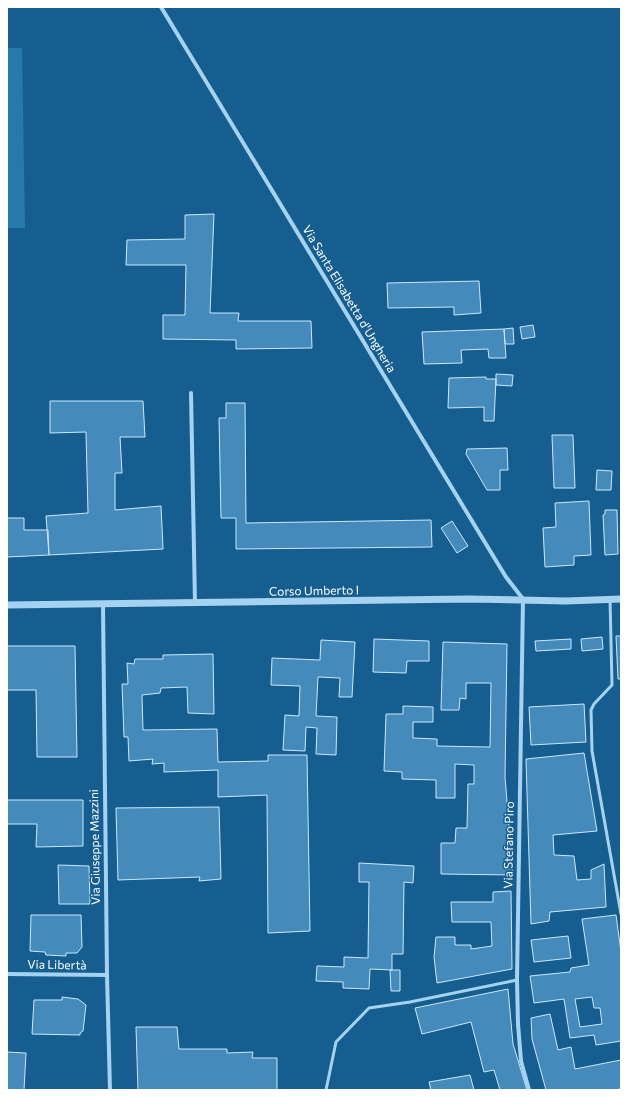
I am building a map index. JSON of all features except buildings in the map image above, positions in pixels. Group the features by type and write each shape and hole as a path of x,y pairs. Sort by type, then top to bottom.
{"street":[{"name":"Via Santa Elisabetta d'Ungheria","path":"161,7 506,577 523,599"},
{"path":"191,393 195,604"},
{"name":"Corso Umberto I","path":"7,605 523,599 566,601 621,599"},
{"name":"Via Stefano Piro","path":"523,599 517,980 521,1061 529,1090"},
{"name":"Via Giuseppe Mazzini","path":"103,604 107,975 110,1090"},
{"name":"Via Libertà","path":"7,974 107,975"}],"lane":[{"path":"610,599 612,685 594,704 591,710 592,752 616,878 621,914"},
{"path":"326,1090 336,1042 369,1008 410,1002 517,980"}],"shaded area":[{"path":"7,48 22,48 25,228 7,228"}]}
